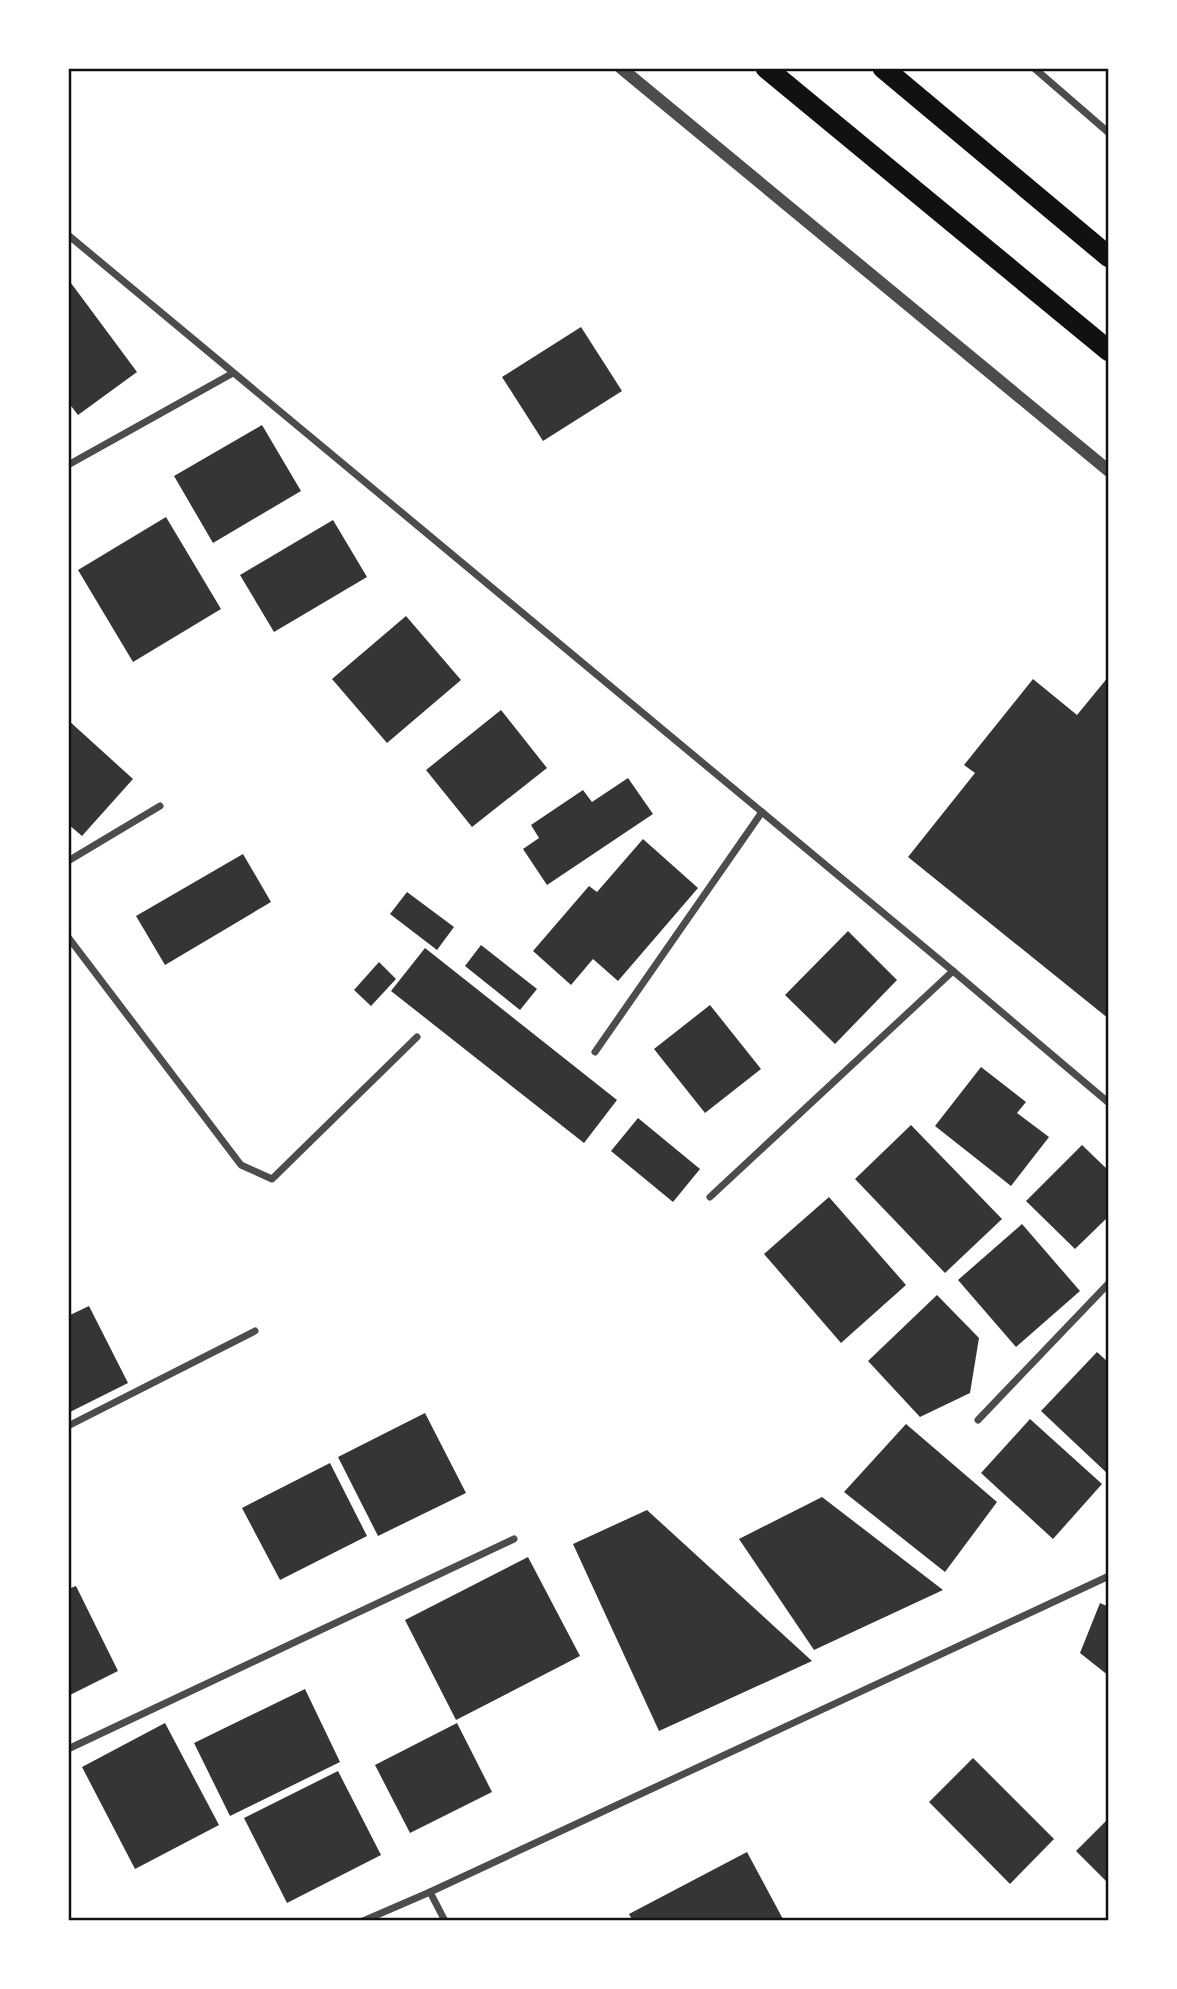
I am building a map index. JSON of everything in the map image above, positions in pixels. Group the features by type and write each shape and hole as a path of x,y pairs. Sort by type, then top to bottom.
{"highway":[{"path":"766,68 1109,351"},
{"path":"883,68 1109,257"}],"street":[{"path":"621,68 1109,471"},
{"path":"1034,68 1109,132"},
{"path":"68,235 1109,1103"},
{"path":"68,465 233,373"},
{"path":"68,861 160,806"},
{"path":"595,1052 762,812"},
{"path":"68,937 241,1165 272,1179 417,1037"},
{"path":"709,1197 953,971"},
{"path":"978,1420 1109,1283"},
{"path":"68,1426 254,1331"},
{"path":"68,1749 514,1539"},
{"path":"363,1921 1109,1576"},
{"path":"430,1892 445,1921"}],"building":[{"path":"68,279 137,372 78,415 68,402"},
{"path":"581,327 622,391 543,441 502,377"},
{"path":"262,425 301,491 213,543 174,476"},
{"path":"166,517 221,609 133,662 78,570"},
{"path":"333,520 367,577 274,632 240,575"},
{"path":"406,616 461,680 387,743 332,679"},
{"path":"1109,676 1109,1019 908,857 975,773 964,765 1033,679 1077,715"},
{"path":"501,710 547,768 472,827 426,770"},
{"path":"68,720 133,779 82,836 68,824"},
{"path":"628,778 653,814 547,885 523,849 539,838 531,825 583,790 592,802"},
{"path":"643,839 698,888 618,981 593,959 571,985 533,951 589,886 597,892"},
{"path":"243,854 271,902 165,965 136,916"},
{"path":"407,892 454,927 437,950 390,914"},
{"path":"848,931 897,980 835,1044 785,995"},
{"path":"481,945 537,989 520,1010 465,966"},
{"path":"425,948 617,1100 584,1143 391,991"},
{"path":"379,962 396,979 371,1006 354,990"},
{"path":"710,1005 761,1069 705,1113 654,1049"},
{"path":"981,1067 1026,1102 1017,1113 1049,1137 1011,1186 935,1126"},
{"path":"638,1118 700,1169 673,1202 611,1151"},
{"path":"911,1125 1002,1219 945,1273 855,1179"},
{"path":"1082,1145 1109,1171 1109,1216 1075,1249 1026,1201"},
{"path":"829,1197 906,1285 841,1343 764,1254"},
{"path":"1022,1224 1080,1291 1016,1347 958,1280"},
{"path":"937,1295 979,1338 970,1393 920,1417 868,1361"},
{"path":"89,1306 128,1383 68,1413 68,1316"},
{"path":"1097,1352 1109,1363 1109,1475 1041,1411"},
{"path":"425,1413 466,1493 378,1536 338,1457"},
{"path":"1030,1419 1102,1484 1053,1539 981,1473"},
{"path":"906,1424 997,1502 945,1572 844,1492"},
{"path":"330,1463 367,1536 280,1580 242,1508"},
{"path":"822,1497 943,1590 814,1650 739,1539"},
{"path":"647,1510 812,1661 659,1731 573,1544"},
{"path":"528,1557 580,1656 456,1720 405,1620"},
{"path":"76,1586 118,1671 68,1696 68,1589"},
{"path":"1100,1603 1109,1607 1109,1676 1080,1653"},
{"path":"305,1689 340,1762 230,1816 194,1743"},
{"path":"165,1723 219,1825 135,1869 82,1767"},
{"path":"457,1723 492,1792 410,1833 375,1765"},
{"path":"973,1758 1054,1839 1010,1884 929,1802"},
{"path":"338,1771 381,1855 287,1903 244,1818"},
{"path":"1109,1818 1109,1884 1076,1851"},
{"path":"747,1852 784,1921 633,1921 629,1914"}]}
